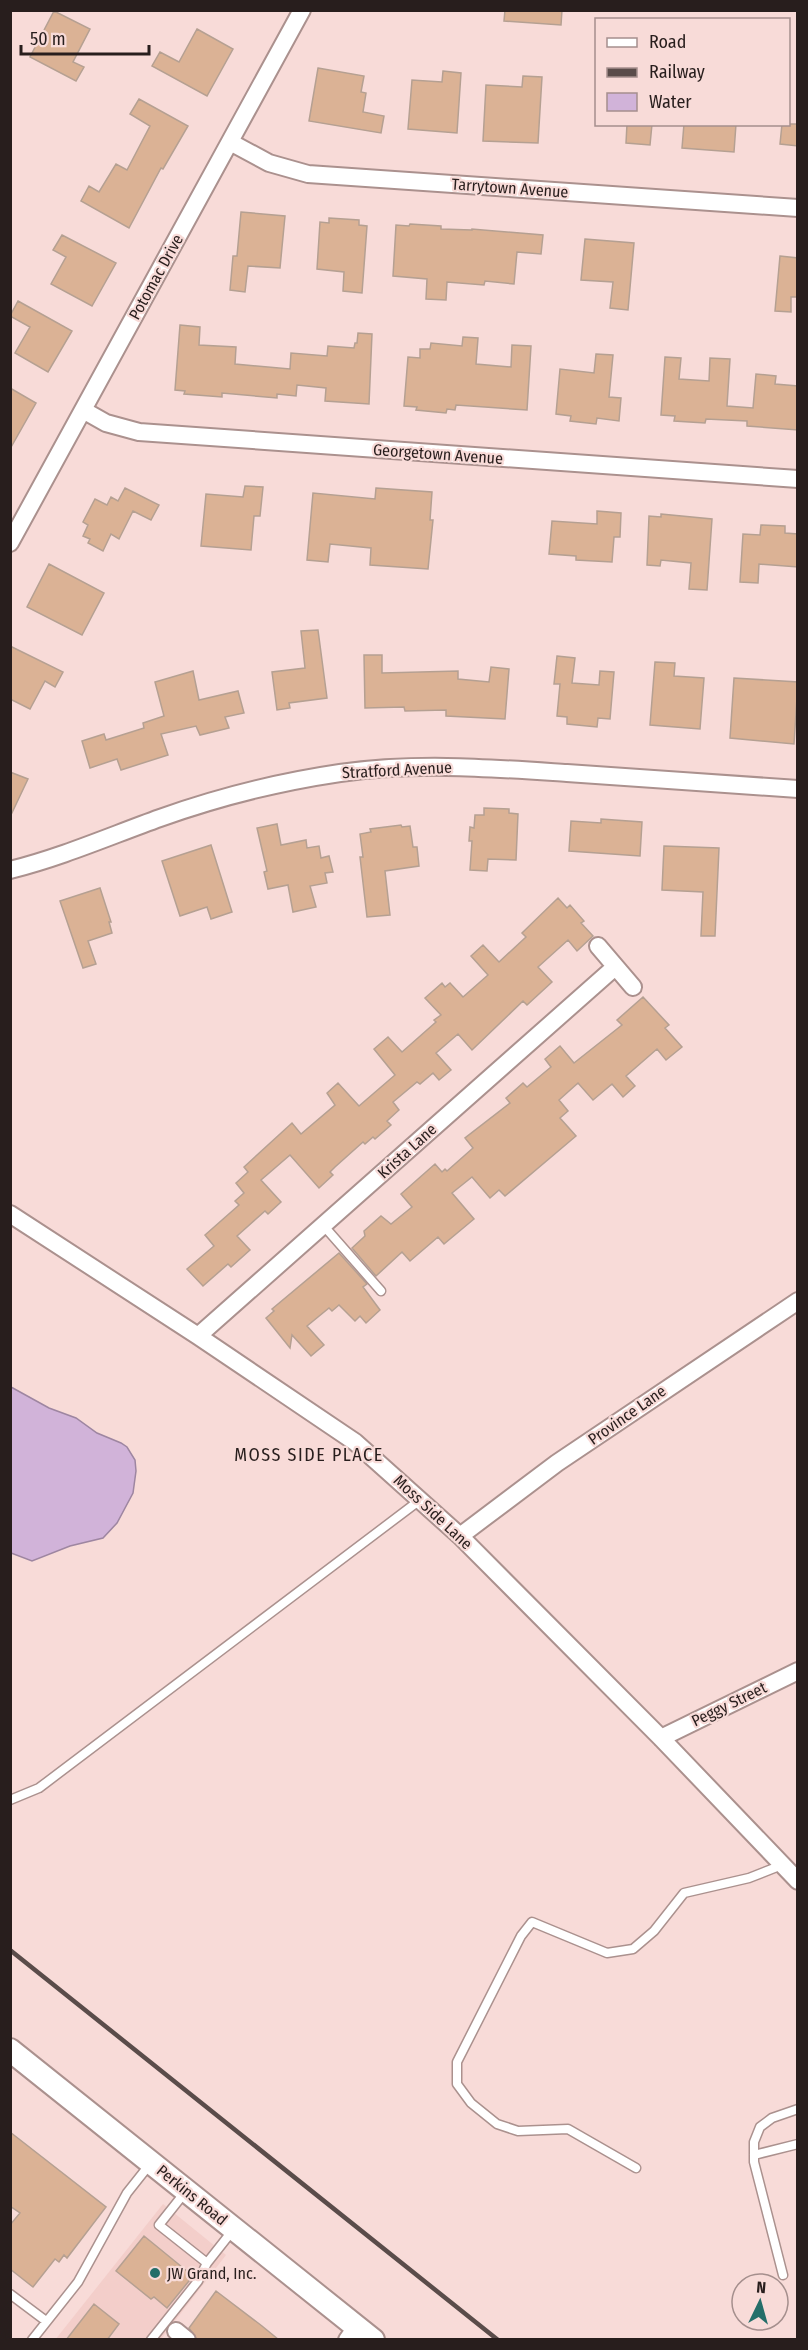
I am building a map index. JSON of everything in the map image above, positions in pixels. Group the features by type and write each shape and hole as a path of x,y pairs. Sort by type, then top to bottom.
{"main road":[{"name":"Perkins Road","path":"10,2050 234,2229 359,2335"}],"street":[{"name":"Potomac Drive","path":"10,543 302,10"},
{"name":"Tarrytown Avenue","path":"230,142 269,163 308,174 798,208"},
{"name":"Georgetown Avenue","path":"83,410 106,423 139,432 798,479"},
{"name":"Stratford Avenue","path":"10,870 44,862 220,799 265,787 342,772 423,767 483,767 798,789"},
{"path":"598,946 633,987"},
{"name":"Krista Lane","path":"198,1336 615,966"},
{"name":"Moss Side Lane","path":"10,1214 198,1336 355,1442 460,1536 661,1737 798,1881"},
{"name":"Province Lane","path":"460,1536 567,1457 798,1301"},
{"name":"Peggy Street","path":"661,1737 798,1671"}],"lane":[{"path":"323,1225 381,1291"},
{"path":"10,1800 39,1788 421,1499"},
{"path":"636,2168 568,2129 518,2131 497,2124 471,2103 457,2084 457,2062 521,1936 532,1922 607,1953 633,1949 654,1931 684,1893 738,1881 782,1865"},
{"path":"782,2272 754,2155 754,2142 760,2127 772,2118 798,2109"},
{"path":"754,2155 798,2144"},
{"path":"32,2340 78,2282 127,2193 151,2162"},
{"path":"187,2191 159,2225 207,2263"},
{"path":"151,2340 198,2281 207,2263 234,2229"},
{"path":"10,2294 46,2322"}],"shaded area":[{"path":"163,2204 226,2255 161,2339 55,2340"}],"water":[{"path":"11,1387 49,1408 76,1418 97,1433 121,1443 127,1447 135,1460 133,1493 117,1523 103,1538 70,1546 32,1561 11,1553"}],"building":[{"path":"505,10 562,10 561,25 504,21"},
{"path":"54,11 90,29 73,62 84,67 76,81 30,57"},
{"path":"197,29 233,49 207,96 152,66 160,52 179,62"},
{"path":"318,68 364,76 361,92 366,93 363,112 384,116 381,133 309,121"},
{"path":"443,71 461,73 457,133 408,129 412,80 442,82"},
{"path":"523,76 542,77 538,143 483,141 486,85 522,87"},
{"path":"139,99 188,126 163,169 161,168 129,228 81,201 89,186 99,192 116,164 127,170 150,126 130,114"},
{"path":"798,124 798,146 780,144 782,126"},
{"path":"627,126 652,126 650,145 626,143"},
{"path":"684,126 736,126 734,152 682,148"},
{"path":"241,212 285,216 280,268 248,266 245,292 230,290 233,256 237,256"},
{"path":"329,218 359,220 359,225 367,226 362,293 343,291 344,272 317,269 320,222 329,223"},
{"path":"410,224 441,226 441,229 472,229 543,235 541,254 517,252 514,284 485,281 484,285 447,282 446,300 426,299 427,279 393,276 396,225 409,226"},
{"path":"62,235 116,263 92,306 51,284 66,257 53,250"},
{"path":"585,239 634,243 628,310 610,308 613,282 581,280"},
{"path":"780,256 798,258 798,297 791,297 791,312 775,311"},
{"path":"18,301 72,331 48,372 15,353 30,327 10,316"},
{"path":"180,325 200,327 199,345 236,347 235,364 290,369 291,353 327,356 328,346 354,348 358,333 372,334 369,404 325,401 326,388 297,385 296,396 277,394 277,398 222,393 222,397 184,394 185,391 175,390"},
{"path":"463,337 478,338 476,364 511,367 512,345 531,346 527,410 456,405 455,410 447,409 446,413 416,410 417,407 404,406 408,357 420,358 420,349 430,349 431,343 462,346"},
{"path":"596,354 613,355 609,397 621,398 619,421 597,418 596,424 570,421 571,416 556,414 560,369 594,373"},
{"path":"665,357 681,358 679,379 709,381 710,358 730,359 727,406 753,408 756,374 776,376 775,384 798,386 798,430 747,426 747,421 706,419 705,423 674,421 675,416 661,415"},
{"path":"10,388 36,403 10,449"},
{"path":"245,486 263,487 260,516 254,516 251,550 201,546 206,494 243,497"},
{"path":"125,488 159,505 151,520 133,511 119,539 111,534 103,551 88,543 90,539 83,536 88,525 83,522 95,499 107,505 111,497 118,501"},
{"path":"376,488 432,492 430,520 433,520 428,569 370,565 371,548 330,544 328,562 307,560 313,493 375,499"},
{"path":"597,511 621,513 620,537 614,537 612,562 576,560 576,556 549,554 552,521 597,524"},
{"path":"661,514 712,519 707,590 689,589 691,563 661,560 660,566 647,565 649,516 661,517"},
{"path":"761,525 785,526 785,533 798,534 798,567 759,564 758,583 740,582 743,534 760,535"},
{"path":"49,564 104,593 82,635 27,607"},
{"path":"318,630 327,698 289,703 290,708 277,710 272,672 305,668 301,631"},
{"path":"10,646 63,672 55,687 45,681 30,709 10,699"},
{"path":"364,655 382,655 382,673 458,671 458,679 489,682 491,667 509,669 505,719 446,716 446,710 405,711 404,707 365,708"},
{"path":"557,656 575,658 572,683 599,685 600,671 614,672 610,719 598,718 597,727 567,724 567,717 557,716 560,684 554,684"},
{"path":"655,662 675,663 674,676 704,678 700,729 650,725"},
{"path":"193,671 199,700 238,691 244,713 225,717 229,728 200,735 196,726 161,734 168,755 121,770 117,759 90,768 82,741 104,734 106,740 144,728 143,723 164,716 155,682"},
{"path":"734,678 798,682 794,744 730,738"},
{"path":"10,772 28,779 10,817"},
{"path":"484,808 509,809 509,813 518,814 516,860 488,859 487,871 470,870 472,841 469,841 470,827 474,828 475,815 484,815"},
{"path":"601,819 642,822 640,856 569,851 571,821 601,823"},
{"path":"277,824 281,845 306,840 307,848 319,846 321,858 329,856 333,872 325,873 327,883 310,886 316,907 293,912 288,885 268,889 264,872 267,871 257,828"},
{"path":"401,825 402,827 410,826 413,847 417,847 419,866 385,871 390,915 367,917 360,857 363,857 360,834 371,832 370,829"},
{"path":"211,845 232,912 211,919 207,907 180,916 162,861"},
{"path":"664,846 719,848 715,936 701,936 703,892 662,890"},
{"path":"100,888 111,922 109,922 112,933 88,941 96,964 83,968 60,901"},
{"path":"558,898 567,908 570,905 584,921 581,923 593,936 577,951 568,940 538,967 552,982 527,1005 523,1001 472,1050 458,1034 436,1053 451,1070 439,1080 433,1073 420,1084 417,1082 393,1102 399,1110 387,1121 391,1125 375,1139 373,1137 365,1144 363,1142 330,1172 333,1175 319,1188 290,1155 261,1180 281,1202 268,1214 265,1211 237,1236 250,1250 231,1267 228,1264 203,1286 187,1269 214,1246 205,1235 239,1205 235,1201 244,1193 236,1183 248,1172 244,1167 292,1123 301,1134 335,1105 327,1093 338,1083 359,1106 395,1075 374,1049 388,1037 402,1052 441,1015 425,998 442,983 445,987 450,983 463,997 488,975 471,956 483,945 499,962 526,937 522,933"},
{"path":"643,997 669,1025 665,1028 682,1047 666,1060 657,1049 626,1076 635,1086 623,1097 612,1084 593,1100 578,1083 559,1100 568,1111 560,1118 576,1136 505,1196 499,1190 490,1198 472,1177 452,1193 474,1219 444,1244 438,1237 410,1261 402,1252 376,1276 352,1248 365,1236 364,1231 381,1216 391,1224 412,1207 401,1194 435,1164 442,1172 445,1169 447,1171 473,1148 465,1138 510,1103 506,1098 523,1083 527,1087 551,1067 545,1059 560,1046 574,1063 622,1025 617,1020"},
{"path":"339,1253 367,1284 363,1287 380,1310 366,1323 360,1316 355,1321 339,1305 332,1311 329,1308 307,1326 324,1345 311,1356 292,1335 290,1348 266,1318 274,1311 272,1309"},
{"path":"10,2132 106,2207 67,2258 64,2255 59,2262 55,2259 33,2287 10,2269 10,2225 20,2213 10,2206"},
{"name":"JW Grand, Inc.","path":"144,2236 193,2276 167,2308 154,2297 151,2299 116,2271"},
{"path":"216,2291 279,2340 197,2340 189,2328"},
{"path":"94,2304 119,2324 107,2340 66,2340"}],"railway":[{"path":"10,1950 498,2340"}],"place":[{"name":"JW Grand, Inc.","path":"155,2273"}],"district":[{"name":"MOSS SIDE PLACE","path":"309,1455"}]}
